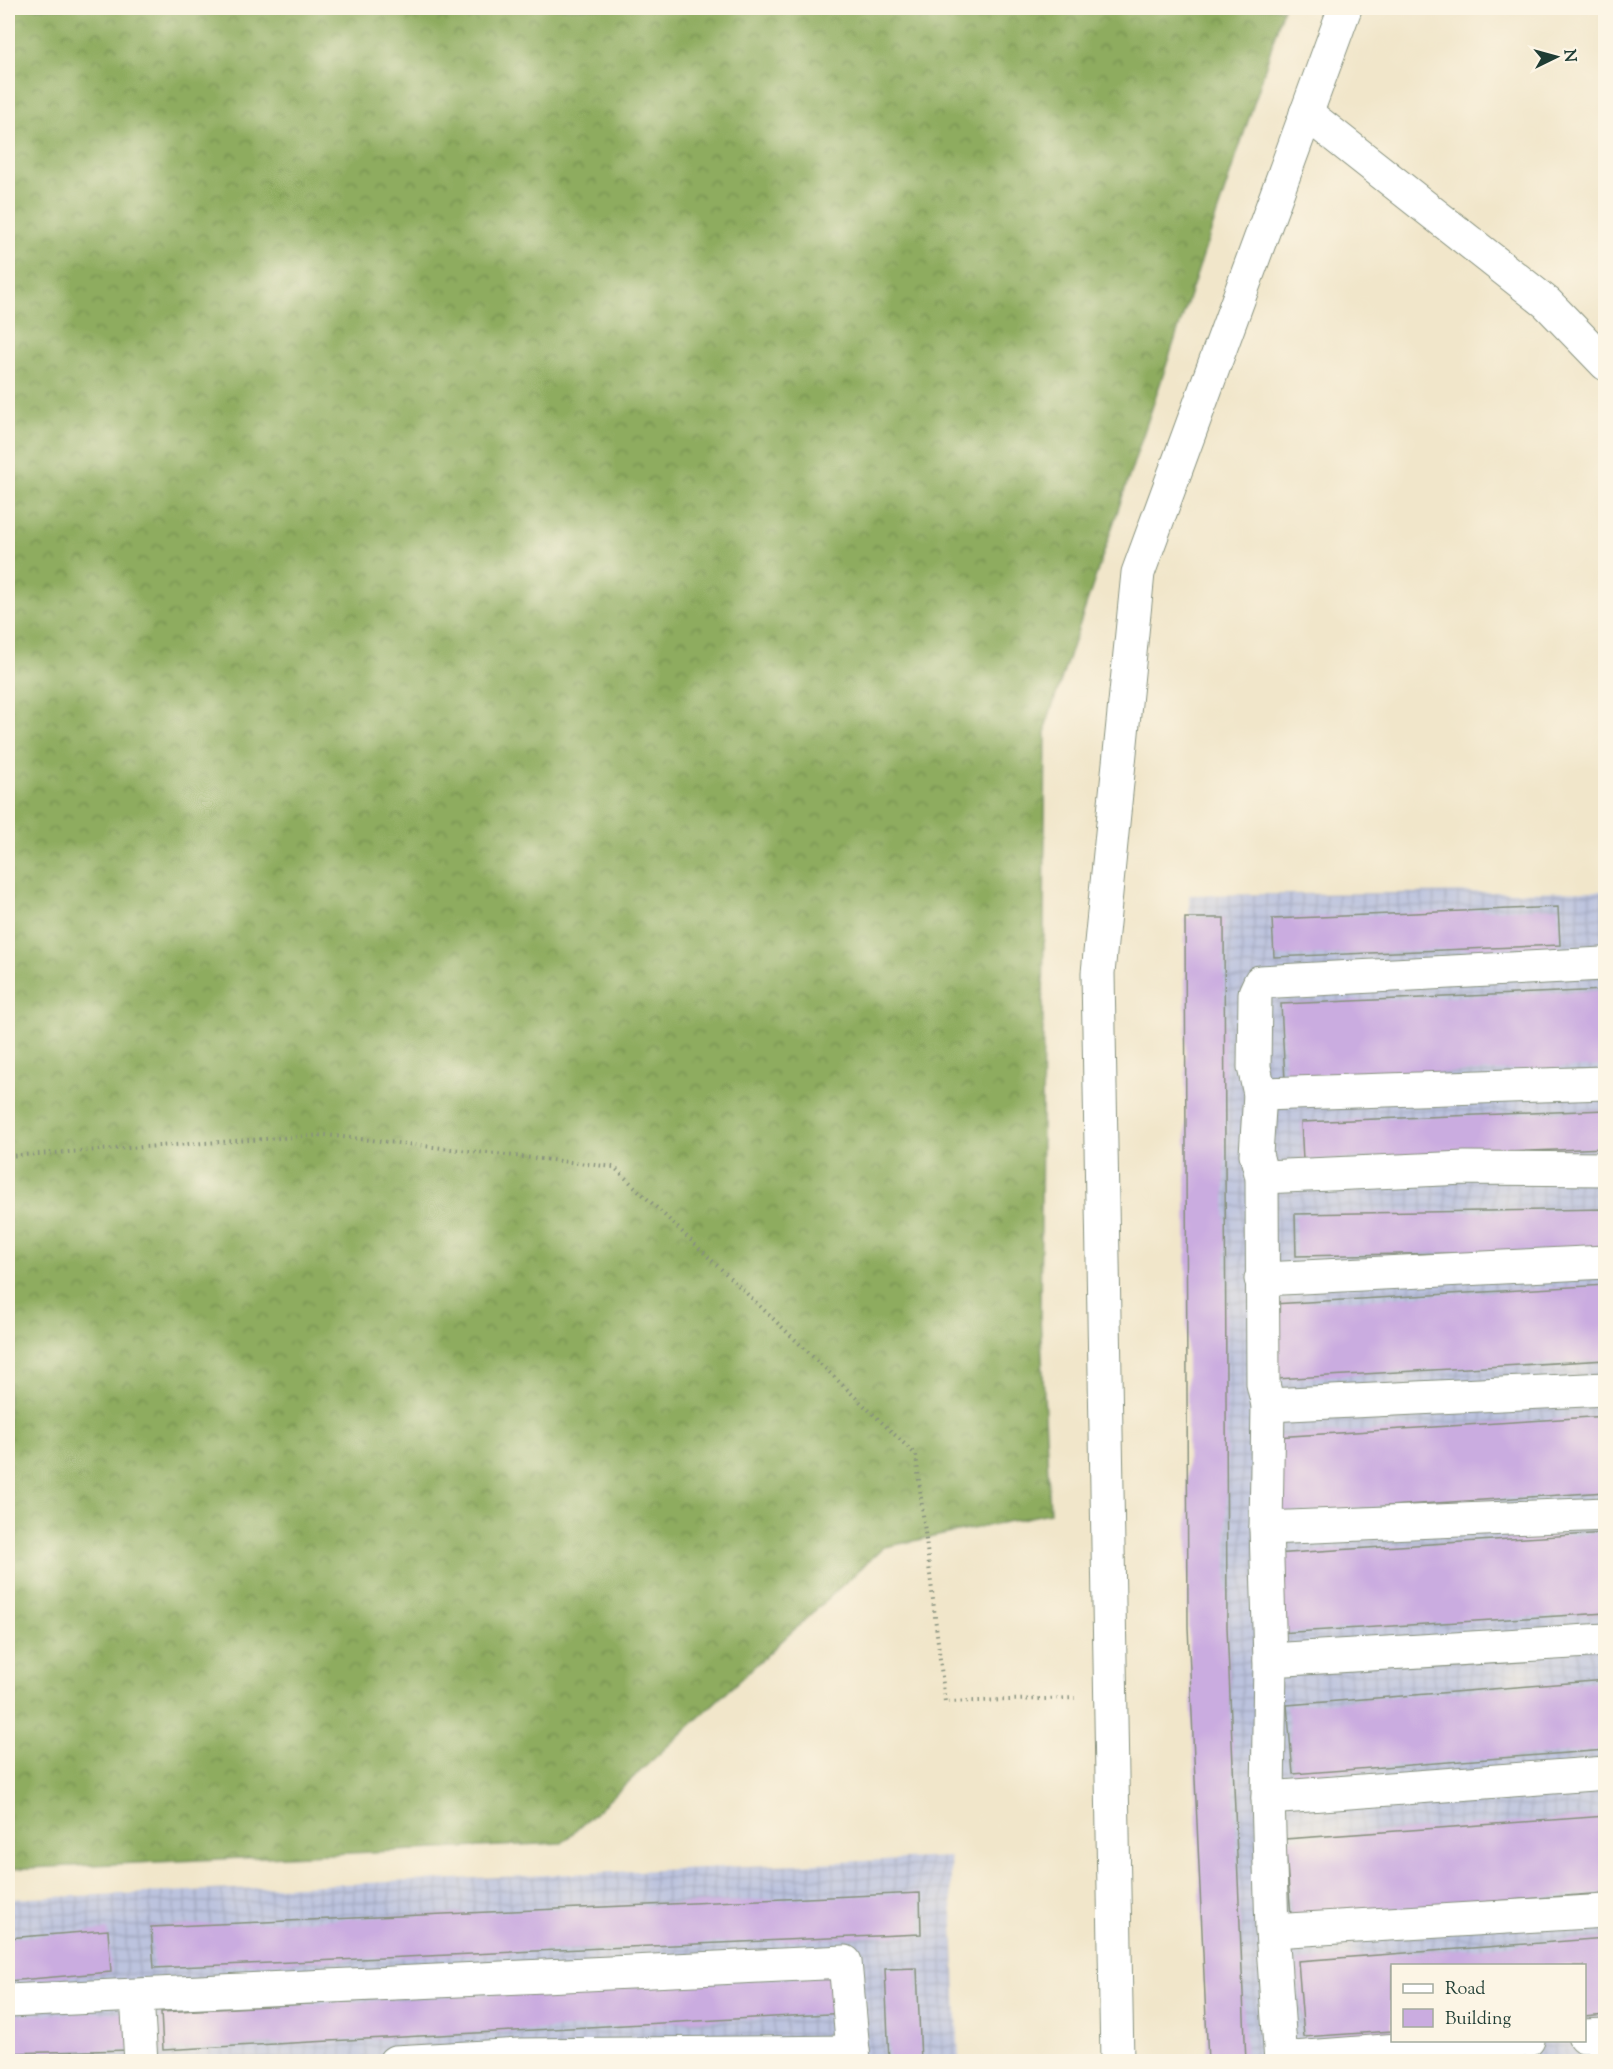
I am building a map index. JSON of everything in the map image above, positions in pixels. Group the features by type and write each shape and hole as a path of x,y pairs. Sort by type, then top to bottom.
{"street":[{"path":"1117,2061 1098,973 1138,573 1345,8"},
{"path":"1306,113 1547,303 1605,364"},
{"path":"1503,2042 1281,2060 1272,1931 1268,1798 1270,1660 1266,1528 1268,1405 1263,1384 1262,1177 1256,1154 1260,1094 1254,1067 1255,993 1260,982 1603,964"},
{"path":"1260,1094 1605,1083"},
{"path":"1262,1177 1465,1168 1605,1169"},
{"path":"1261,1279 1605,1262"},
{"path":"1268,1405 1605,1389"},
{"path":"1266,1528 1605,1514"},
{"path":"1270,1660 1605,1640"},
{"path":"1268,1798 1605,1773"},
{"path":"1272,1931 1605,1911"},
{"path":"8,2001 845,1962 853,2057 520,2055 396,2061"},
{"path":"137,1996 141,2061"},
{"path":"1586,2036 1605,2035"}],"path":[{"path":"8,1156 325,1135 615,1167 916,1455 945,1702 1111,1696"}],"shaded area":[{"path":"1605,891 1605,2061 1208,2061 1198,1780 1189,895"},
{"path":"950,1857 959,2061 8,2061 8,1899"}],"green space":[{"path":"8,8 1283,8 1260,85 1046,725 1040,1316 1050,1513 884,1547 562,1843 8,1869"}],"building":[{"path":"1558,907 1560,945 1274,957 1272,919"},
{"path":"1185,918 1224,918 1227,1627 1246,2062 1208,2062 1188,1627"},
{"path":"1606,990 1606,1066 1285,1080 1281,1004"},
{"path":"1606,1110 1606,1148 1303,1160 1301,1122"},
{"path":"1606,1209 1606,1250 1296,1256 1295,1214"},
{"path":"1606,1285 1606,1360 1276,1379 1272,1304"},
{"path":"1606,1416 1606,1492 1280,1513 1275,1437"},
{"path":"1606,1533 1606,1613 1278,1633 1273,1554"},
{"path":"1606,1680 1606,1750 1293,1774 1287,1705"},
{"path":"1606,1816 1606,1893 1291,1916 1285,1839"},
{"path":"920,1893 921,1934 154,1968 151,1927"},
{"path":"108,1930 111,1972 8,1981 8,1938"},
{"path":"1606,1938 1606,2015 1586,2017 1586,1964 1391,1964 1391,2031 1304,2037 1298,1961"},
{"path":"917,1968 921,2062 889,2062 885,1969"},
{"path":"845,1975 847,2013 163,2050 161,2012"},
{"path":"129,2012 130,2050 8,2053 8,2015"}]}
